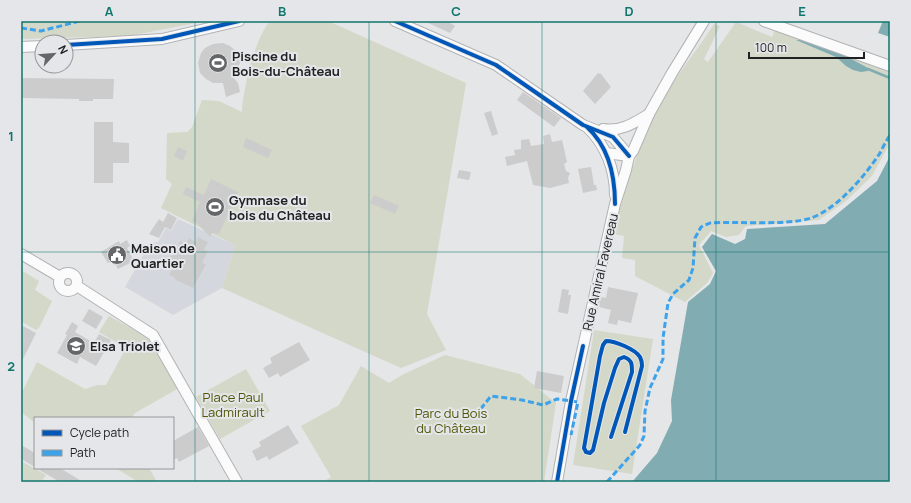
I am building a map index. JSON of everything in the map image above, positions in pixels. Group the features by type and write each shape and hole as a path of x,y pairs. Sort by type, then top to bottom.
{"street":[{"path":"74,44 162,39 239,21"},
{"path":"395,21 496,65 586,126 595,134 606,153 615,184 615,204"},
{"name":"Rue Amiral Favereau","path":"557,482 571,401 615,204 629,156 633,151 649,114 672,73 699,32 704,21"},
{"path":"764,21 890,66"},
{"path":"21,47 34,46"},
{"path":"586,126 612,130 631,125 649,114"},
{"path":"586,126 613,137 629,156"},
{"path":"606,153 629,156"},
{"path":"21,254 60,277 59,285 65,290 71,291 77,286 153,335 237,482"}],"shaded area":[{"path":"178,219 235,245 222,288 173,315 125,287 150,243 158,242 166,228 171,231"}],"green space":[{"path":"21,21 206,21 129,36 74,38 74,34 34,34 34,39 21,39"},
{"path":"270,21 328,21 466,83 427,314 446,350 401,368 222,288 235,245 161,208 172,184 166,179 167,133 187,132 192,127 202,100 219,101 242,112 247,78 255,51 259,39"},
{"path":"736,22 772,37 776,28 890,69 890,143 872,176 846,201 819,220 746,226 739,235 726,237 711,231 699,245 713,273 707,283 685,302 635,276 635,260 622,258 624,236 613,234 640,147 664,97 714,24 720,26 704,59 708,62"},
{"path":"21,270 39,281 35,290 52,301 39,328 36,330 21,321"},
{"path":"109,316 152,340 179,388 135,413 132,417 34,417 34,422 21,412 21,394 37,362 85,389 98,385 106,385 126,348 99,332"},
{"path":"594,330 653,339 632,474 573,465"},
{"name":"Parc du Bois du Château","path":"445,355 520,374 556,403 544,482 323,482 331,477 301,426 339,405 361,366 389,383 402,375"},
{"name":"Place Paul Ladmirault","path":"246,369 270,411 220,439 196,397"},
{"path":"21,461 46,475 42,481 21,482"},
{"path":"118,469 150,469 157,482 138,482"}],"water":[{"path":"883,21 890,21 890,37 878,33"},
{"path":"796,40 803,40 844,55 868,68 868,71 861,72 853,70 836,57"},
{"path":"890,156 890,482 632,482 657,453 672,421 671,400 688,302 710,284 716,271 702,247 712,234 735,244 745,239 747,229 825,224 877,181"}],"building":[{"path":"424,21 447,21 455,26 450,33"},
{"name":"Piscine du Bois-du-Château","path":"223,43 230,46 239,54 241,61 233,77 238,83 240,92 226,97 223,83 213,83 206,79 200,73 198,63 201,53 205,48 213,44"},
{"path":"598,73 601,74 611,87 595,104 583,91"},
{"path":"21,78 114,79 113,99 79,101 79,99 21,98"},
{"path":"523,92 561,118 554,127 517,100"},
{"path":"491,111 498,134 492,136 484,113"},
{"path":"94,122 113,122 113,142 129,143 129,163 113,163 113,183 94,183"},
{"path":"550,134 552,142 562,140 567,162 564,164 566,171 570,173 568,178 569,183 550,188 533,185 527,161 507,166 505,157 515,155 514,150 521,149 521,140 529,139 531,146 544,144 543,136"},
{"path":"246,138 272,150 268,158 243,147"},
{"path":"178,147 187,151 183,161 174,156"},
{"path":"591,167 594,185 596,185 597,190 583,193 578,169"},
{"path":"459,170 471,172 469,180 457,178"},
{"name":"Gymnase du bois du Château","path":"211,179 238,192 219,234 212,233 210,237 198,224 192,221 200,202 183,194 186,187 204,195"},
{"path":"374,195 399,206 395,214 370,203"},
{"path":"168,213 177,218 171,230 165,227 159,238 149,234 159,219 163,222"},
{"path":"198,237 208,242 204,250 208,251 202,263 206,264 193,288 174,279 175,278 169,275 172,269 162,264 166,257 169,259 171,255 173,256 180,241 186,244 189,238 196,242"},
{"name":"Maison de Quartier","path":"127,240 130,246 127,248 133,259 132,262 118,269 113,260 108,263 101,252 119,241 120,244"},
{"path":"608,287 638,293 631,323 618,320 617,325 608,323 611,310 599,307 601,297 606,298"},
{"path":"562,289 569,290 568,295 571,295 568,314 558,312"},
{"path":"89,309 103,317 96,329 82,321"},
{"path":"72,322 78,326 75,332 94,343 99,334 111,340 96,366 80,357 77,364 57,353"},
{"path":"23,326 36,333 21,363 21,330"},
{"path":"299,342 310,360 280,377 278,373 269,378 263,368 272,363 270,358"},
{"path":"537,371 564,376 561,393 534,388"},
{"path":"288,425 299,443 269,460 267,456 257,461 252,451 261,446 259,442"},
{"path":"198,427 209,446 179,462 177,458 174,460 174,440"},
{"path":"21,445 34,452 34,466 21,459"},
{"path":"38,469 62,469 83,482 60,482"}],"waterway":[{"path":"868,69 890,78"}],"marked path":[{"path":"21,28 41,31 80,21"},
{"path":"607,482 640,445 644,436 645,411 650,388 663,359 663,338 668,303 673,294 689,280 693,268 695,238 701,227 710,223 789,222 811,218 821,214 850,191 867,172 890,135"},
{"path":"475,416 491,396 522,400 543,405 557,399 578,402 571,435"}],"cycle path":[{"path":"74,44 162,39 239,21"},
{"path":"395,21 496,65 583,125 613,137 629,156"},
{"path":"587,127 601,143 606,153 614,183 615,204"},
{"path":"611,437 632,372 629,359 624,357 619,359 615,368 604,403 593,450 590,453 586,452 584,448 600,356 603,345 606,341 619,344 634,351 640,357 642,366 625,432"},
{"path":"557,482 571,401 583,346"}],"place":[{"name":"Piscine du Bois-du-Château","path":"218,63"},
{"name":"Gymnase du bois du Château","path":"215,207"},
{"name":"Maison de Quartier","path":"117,255"},
{"name":"Elsa Triolet","path":"76,346"}]}
